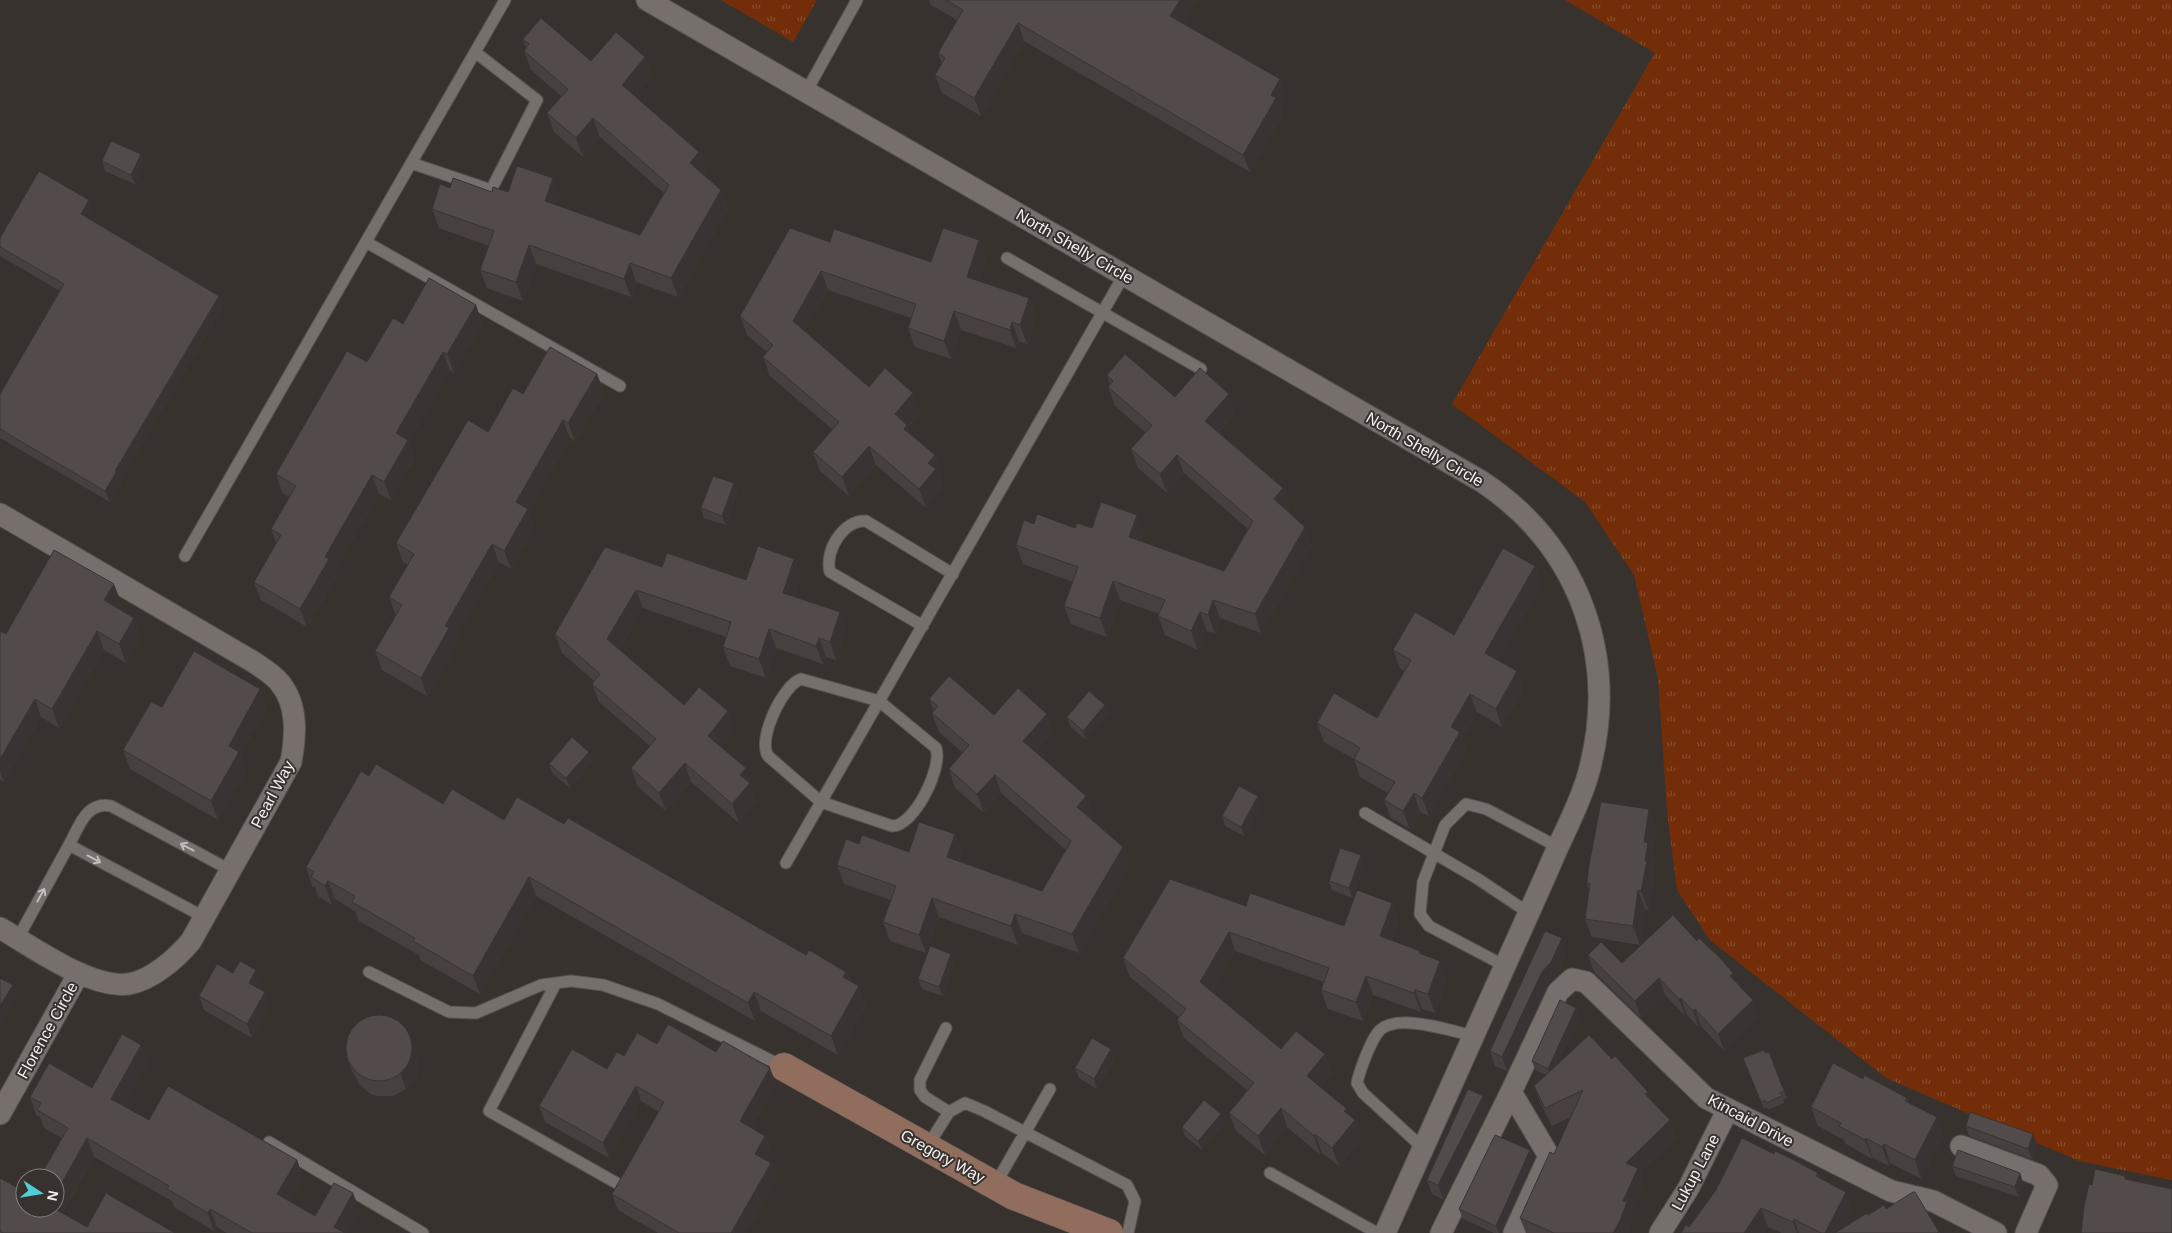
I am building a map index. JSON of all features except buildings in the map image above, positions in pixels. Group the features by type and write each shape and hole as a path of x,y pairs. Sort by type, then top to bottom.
{"street":[{"name":"North Shelly Circle","path":"647,0 1418,444 1501,494 1536,527 1566,569 1589,622 1598,663 1599,704 1596,739 1587,777 1529,913 1385,1233"},
{"name":"Pearl Way","path":"0,514 230,646 252,661 280,683 287,695 296,734 291,762 191,941 176,959 129,984 89,979 9,933"},
{"name":"Florence Circle","path":"0,1114 79,973"},
{"name":"Kincaid Drive","path":"1440,1233 1511,1092 1558,992 1572,980 1586,982 1706,1098 1891,1191 1933,1201 1996,1233"},
{"name":"Gregory Way","path":"784,1066 1014,1196 1109,1233"},
{"path":"1511,1092 1549,1156 1514,1233"},
{"name":"Lukup Lane","path":"1660,1233 1688,1190 1728,1109"},
{"path":"1961,1146 2039,1175 2047,1185 2026,1233"}],"lane":[{"path":"185,556 505,0"},
{"path":"806,92 857,0"},
{"path":"411,163 491,190 538,100 475,52"},
{"path":"366,242 620,386"},
{"path":"1007,258 1201,369"},
{"path":"786,863 1124,275"},
{"path":"922,626 830,572 828,566 833,546 845,529 853,522 866,521 953,574"},
{"path":"801,679 879,701 936,748 938,757 930,786 914,811 904,823 898,826 821,802 772,761 765,752 767,731 781,699 795,681 801,679"},
{"path":"9,933 68,846 81,822 92,807 102,804 111,806 230,870"},
{"path":"1505,966 1429,926 1420,914 1423,882 1446,825 1466,804 1486,809 1558,847"},
{"path":"1365,813 1434,852 1529,913"},
{"path":"68,846 204,917"},
{"path":"370,972 448,1012 476,1013 541,985 571,981 603,985 658,1004 784,1066"},
{"path":"556,983 490,1111 620,1185"},
{"path":"1423,1148 1363,1093 1357,1083 1362,1065 1380,1030 1389,1026 1410,1022 1474,1036"},
{"path":"946,1028 920,1080 920,1090 925,1097 949,1112"},
{"path":"995,1185 1050,1089"},
{"path":"927,1147 949,1112 965,1103 1127,1185 1135,1201 1128,1233"},
{"path":"269,1142 423,1233"},
{"path":"1270,1173 1377,1233"}],"green space":[{"path":"721,0 817,0 793,42"},
{"path":"1565,0 2172,0 2172,1180 2079,1161 1886,1078 1710,940 1677,890 1667,811 1658,678 1634,575 1585,502 1452,404 1655,53"}]}
